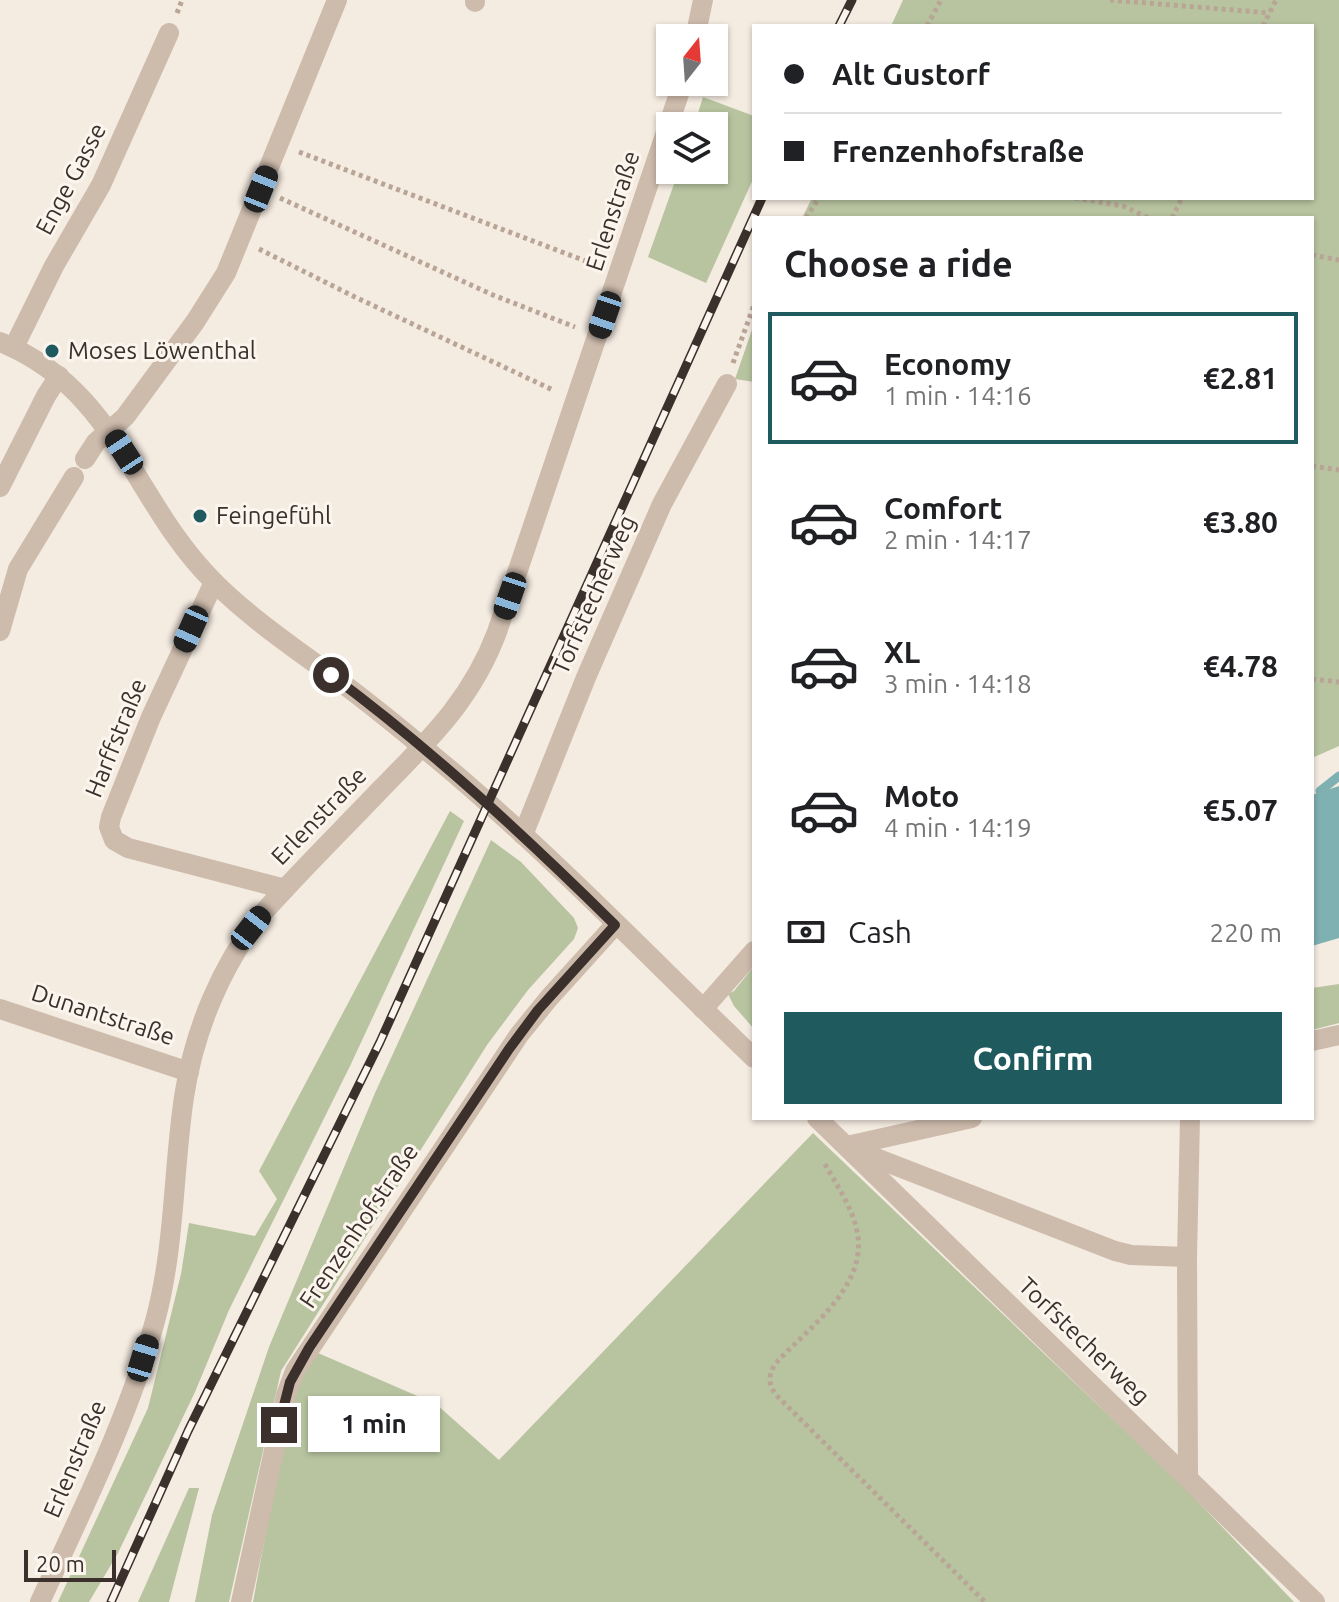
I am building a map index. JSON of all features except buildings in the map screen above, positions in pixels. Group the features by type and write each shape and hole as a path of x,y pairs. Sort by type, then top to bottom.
{"street":[{"path":"85,459 96,442 125,417 206,306 226,273 337,0"},
{"path":"698,24 703,0"},
{"name":"Enge Gasse","path":"7,345 101,185 169,33"},
{"name":"Erlenstraße","path":"40,1602 113,1442 156,1319 167,1260 189,1072 227,964 251,928 285,889 422,747 462,700 484,665 678,96"},
{"path":"7,345 37,359 59,376 110,431 179,539 214,582 422,747 523,835 752,1056"},
{"path":"0,487 59,376"},
{"name":"Torfstecherweg","path":"523,835 587,675 662,504 727,384"},
{"path":"0,631 18,569 74,477"},
{"name":"Harffstraße","path":"214,582 141,741 111,817 110,832 117,843 128,848 285,889"},
{"name":"Frenzenhofstraße","path":"241,1602 286,1395 295,1371 519,1035 615,925"},
{"path":"703,1009 752,953"},
{"name":"Dunantstraße","path":"0,1009 189,1072"},
{"path":"1314,1041 1339,1035"},
{"path":"832,1132 952,1120"},
{"path":"1188,1478 1190,1120"},
{"path":"832,1132 1106,1249 1131,1255 1187,1257"},
{"name":"Torfstecherweg","path":"832,1132 1315,1602"}],"path":[{"path":"928,24 941,0"},
{"path":"1110,0 1270,13"},
{"path":"1264,24 1276,0"},
{"path":"280,144 620,273"},
{"path":"261,189 493,295 598,337"},
{"path":"1087,200 1123,206 1145,216"},
{"path":"241,239 355,297 577,400"},
{"path":"1314,255 1339,260"},
{"path":"727,384 752,311"},
{"path":"1314,466 1339,470"},
{"path":"1314,679 1339,682"},
{"path":"832,1132 822,1142 822,1149 826,1165 847,1204 857,1233 857,1254 841,1293 776,1363 771,1371 770,1386 985,1602"}],"green space":[{"path":"903,0 1339,0 1339,746 1314,757 1314,216 803,216 811,200 1314,200 1314,24 892,24"},
{"path":"703,97 752,115 752,181 706,283 648,257 674,184 728,184 728,112 698,112"},
{"path":"752,330 752,382 735,379"},
{"path":"450,811 464,821 351,1064 229,1310 195,1392 118,1553 89,1602 58,1602 148,1408 181,1274 189,1223 255,1236 277,1199 259,1171"},
{"path":"491,840 521,862 574,918 578,928 574,939 528,990 487,1045 281,1371 229,1602 195,1602 212,1515 269,1347 375,1093"},
{"path":"752,968 752,1027 734,1006 728,994"},
{"path":"1339,984 1339,1023 1314,1029 1314,988"},
{"path":"813,1133 1184,1487 1294,1602 253,1602 293,1385 311,1350 436,1404 499,1460"},
{"path":"189,1488 199,1488 169,1602 138,1602"}],"water":[{"path":"1339,786 1339,938 1314,945 1314,794"}],"waterway":[{"path":"1320,791 1339,776"}],"railway":[{"path":"840,24 852,0"},
{"path":"754,216 761,200"},
{"path":"111,1602 188,1431 380,1042 752,220"}],"place":[{"name":"Moses Löwenthal","path":"52,351"},
{"name":"Feingefühl","path":"200,516"}],"route":[{"path":"279,1425 290,1382 309,1348 509,1049 538,1010 615,925 456,775 331,675"}]}
